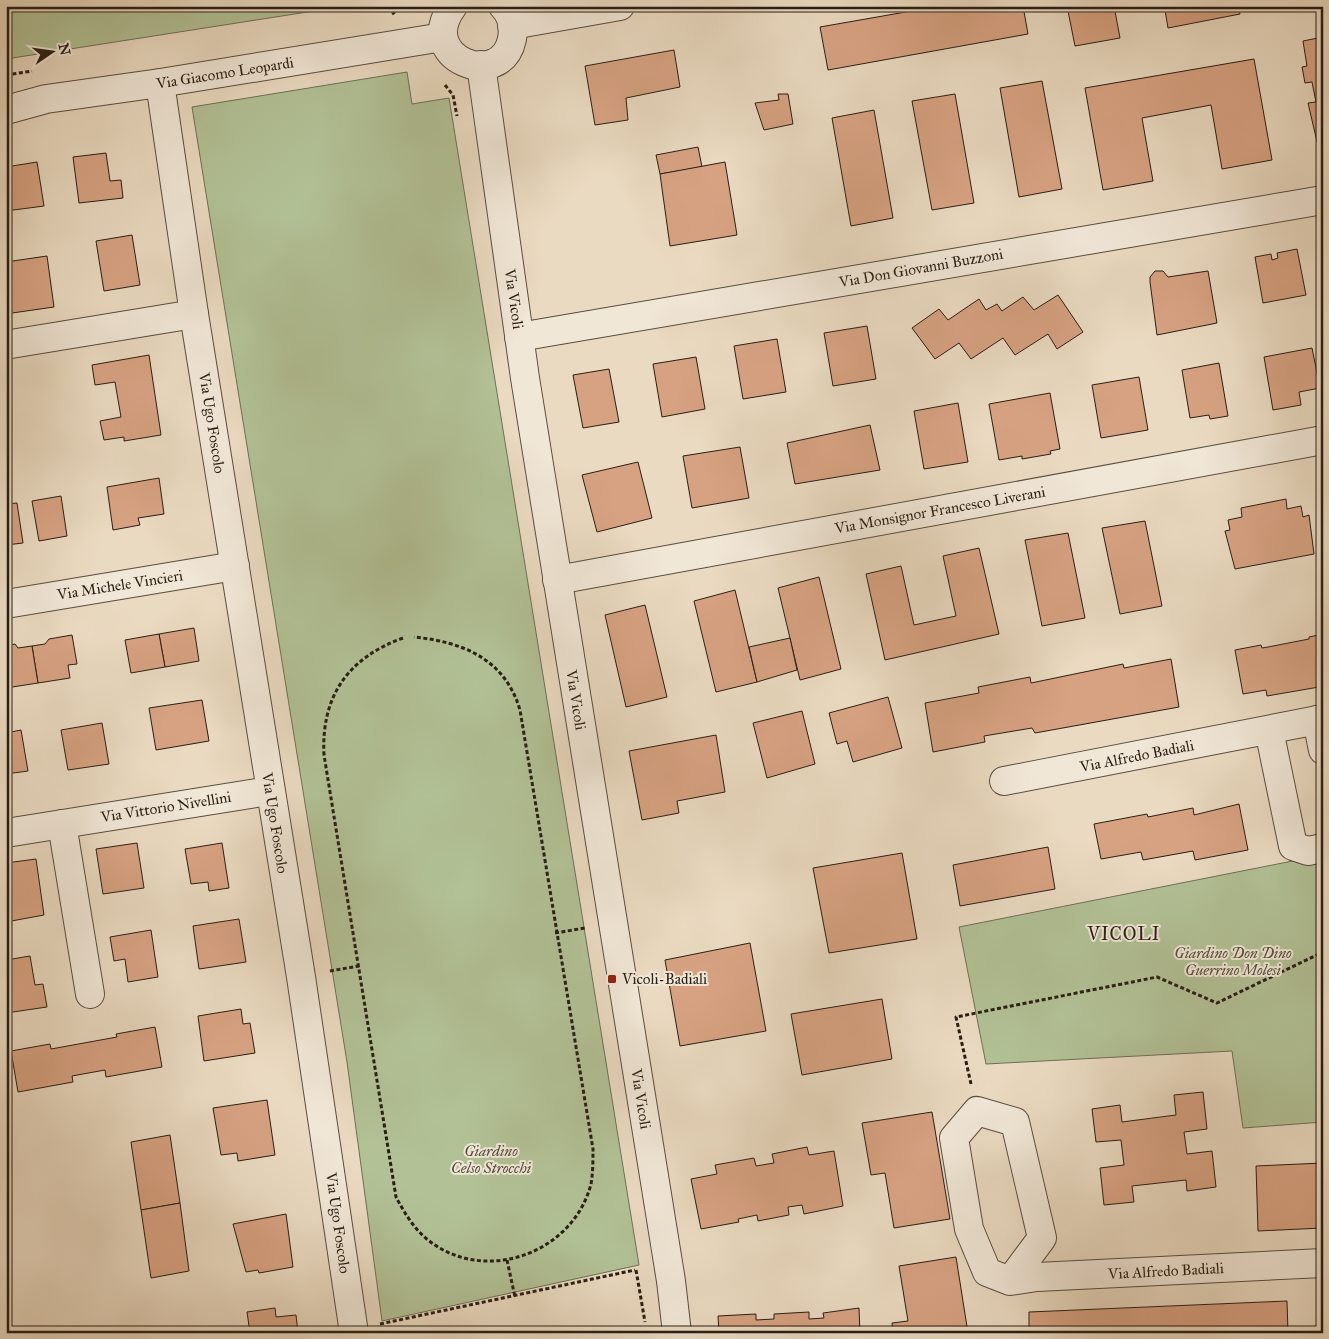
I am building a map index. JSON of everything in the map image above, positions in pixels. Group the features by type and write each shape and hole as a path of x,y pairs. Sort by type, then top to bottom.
{"street":[{"path":"453,6 443,25 443,37 447,48 454,57 464,63 481,66 497,60 511,44 508,15 620,6"},
{"name":"Via Giacomo Leopardi","path":"6,110 46,99 160,83 443,37"},
{"name":"Via Vicoli","path":"481,66 519,337 669,1271 677,1333"},
{"name":"Via Ugo Foscolo","path":"160,83 194,314 269,791 301,977 354,1333"},
{"name":"Via Don Giovanni Buzzoni","path":"519,337 1323,200"},
{"path":"11,344 194,314"},
{"name":"Via Monsignor Francesco Liverani","path":"557,580 1323,440"},
{"name":"Via Michele Vincieri","path":"6,604 234,566"},
{"name":"Via Alfredo Badiali","path":"1004,781 1320,720 1323,750"},
{"path":"1269,730 1292,846 1308,851 1323,848"},
{"name":"Via Vittorio Nivellini","path":"6,833 269,791"},
{"path":"62,824 90,994"},
{"path":"977,1111 1015,1122 1042,1238 1010,1281 987,1272 969,1230 954,1138 977,1111"},
{"name":"Via Alfredo Badiali","path":"1010,1281 1037,1277 1323,1263"}],"path":[{"path":"444,83 453,95 458,122"},
{"path":"403,638 370,653 353,667 331,697 323,735 324,756 396,1197 414,1225 427,1239 443,1250 476,1260 507,1260 542,1249 563,1232 578,1213 591,1184 593,1149 520,710 515,695 487,660 475,652 446,641 414,637"},
{"path":"556,933 591,927"},
{"path":"977,1111 956,1017 1157,976 1217,1003 1323,952"},
{"path":"328,961 331,980"},
{"path":"332,970 359,966"},
{"path":"507,1260 515,1297"},
{"path":"378,1314 379,1324 515,1297 635,1270"}],"green space":[{"path":"6,6 346,6 6,59"},
{"name":"Giardino Celso Strocchi","path":"407,72 412,104 449,98 639,1265 382,1321 347,1062 192,107"},
{"name":"Giardino Don Dino Guerrino Molesi","path":"1323,855 1323,1122 1243,1128 1232,1051 986,1064 959,927"}],"building":[{"path":"940,6 1023,6 1028,34 828,70 820,27"},
{"path":"1067,6 1114,6 1120,38 1075,46"},
{"path":"1158,6 1238,6 1240,14 1168,28 1165,10 1158,11"},
{"path":"1323,37 1323,145 1318,146 1308,103 1316,102 1312,82 1305,83 1302,67 1307,66 1303,41"},
{"path":"674,50 680,87 626,98 628,120 595,125 585,66"},
{"path":"1254,59 1272,160 1222,169 1211,105 1142,118 1153,181 1103,190 1085,88"},
{"path":"1042,81 1062,189 1019,197 1000,88"},
{"path":"778,94 788,94 793,124 764,130 755,103 779,100"},
{"path":"955,94 974,203 932,210 912,101"},
{"path":"874,110 893,218 851,226 832,118"},
{"path":"698,147 702,167 660,174 656,155"},
{"path":"106,153 110,181 121,180 123,198 79,203 73,157"},
{"path":"37,162 44,206 6,211 6,167"},
{"path":"725,162 737,235 670,246 660,174"},
{"path":"132,235 140,285 104,291 96,241"},
{"path":"1297,249 1306,295 1263,303 1255,257 1271,254 1272,260 1278,258 1277,253"},
{"path":"47,256 54,307 12,313 6,262"},
{"path":"1155,271 1163,271 1168,277 1208,271 1217,323 1157,335 1150,282 1150,277"},
{"path":"1058,295 1083,332 1057,349 1048,334 1015,355 1003,338 971,359 959,343 935,359 912,328 939,309 948,320 979,299 986,310 997,304 1002,311 1023,297 1034,310"},
{"path":"867,326 876,379 833,386 824,333"},
{"path":"777,339 786,392 743,399 734,346"},
{"path":"1312,348 1320,388 1299,392 1301,405 1273,410 1264,357"},
{"path":"149,355 161,435 124,441 124,437 104,440 100,421 121,417 115,382 95,385 92,365"},
{"path":"696,357 705,409 662,417 653,364"},
{"path":"1219,363 1228,416 1210,419 1209,415 1190,418 1182,370"},
{"path":"609,369 619,422 583,428 573,375"},
{"path":"1139,377 1148,430 1101,438 1092,385"},
{"path":"1050,393 1060,449 1050,451 1051,454 1022,459 1022,456 999,460 989,404"},
{"path":"958,403 968,462 924,469 914,411"},
{"path":"870,425 880,470 795,484 787,443"},
{"path":"740,447 749,498 692,508 683,456"},
{"path":"638,462 652,518 597,532 582,475"},
{"path":"159,478 164,514 138,518 140,525 113,530 107,487"},
{"path":"61,496 67,536 39,541 32,501"},
{"path":"1286,499 1287,509 1301,506 1303,517 1309,515 1314,554 1235,569 1225,531 1230,530 1228,520 1242,517 1241,508"},
{"path":"17,503 23,543 6,545 6,504"},
{"path":"1145,521 1162,606 1120,614 1102,528"},
{"path":"1068,533 1085,618 1042,626 1025,540"},
{"path":"979,548 999,634 885,660 866,574 901,566 914,625 956,616 943,556"},
{"path":"819,577 841,669 800,680 778,588"},
{"path":"735,590 757,682 716,692 694,601"},
{"path":"645,605 667,697 626,707 605,615"},
{"path":"194,628 199,661 165,667 159,634"},
{"path":"159,634 165,667 131,673 125,640"},
{"path":"1323,634 1323,683 1318,684 1319,687 1267,696 1266,690 1243,694 1235,650 1261,645 1262,648 1268,647 1309,639 1309,637"},
{"path":"72,635 77,664 68,665 70,678 38,683 32,646 45,644 49,639"},
{"path":"790,638 797,670 757,682 749,647"},
{"path":"15,644 18,648 32,646 38,683 6,688 6,646"},
{"path":"1171,659 1179,707 1035,733 1032,728 984,736 985,742 933,752 925,703 979,693 978,687 1030,677 1031,683 1123,664 1124,668"},
{"path":"888,697 902,748 853,762 847,741 837,744 829,713"},
{"path":"202,700 209,741 156,750 149,708"},
{"path":"802,711 815,764 767,778 753,723"},
{"path":"102,723 109,764 68,770 61,730"},
{"path":"21,730 28,771 6,774 6,733"},
{"path":"716,735 725,792 677,801 679,813 642,820 629,751"},
{"path":"1239,804 1248,850 1195,860 1193,851 1143,860 1141,852 1101,859 1094,824 1147,814 1148,817 1193,808 1194,815"},
{"path":"137,843 144,888 103,894 96,849"},
{"path":"222,843 229,888 209,891 208,882 191,884 185,849"},
{"path":"1048,847 1055,889 960,906 953,865"},
{"path":"902,853 917,939 829,953 813,868"},
{"path":"36,859 44,915 6,922 6,863"},
{"path":"239,919 246,962 199,969 193,926"},
{"path":"151,930 158,977 128,982 125,959 114,961 110,937"},
{"path":"750,943 766,1031 680,1046 665,960"},
{"path":"30,956 35,985 43,984 47,1007 6,1013 6,960"},
{"path":"882,999 892,1059 802,1075 791,1014"},
{"path":"241,1009 243,1024 250,1023 255,1053 204,1061 198,1016"},
{"path":"155,1027 162,1067 106,1077 105,1070 72,1076 73,1082 18,1092 11,1051 50,1044 51,1049 117,1037 116,1034"},
{"path":"1203,1092 1207,1129 1184,1132 1187,1154 1212,1151 1216,1187 1187,1191 1186,1180 1132,1186 1134,1202 1104,1205 1100,1168 1124,1165 1121,1140 1096,1142 1092,1109 1120,1105 1122,1122 1176,1115 1174,1095"},
{"path":"267,1100 275,1155 238,1161 237,1153 221,1155 213,1108"},
{"path":"932,1112 950,1219 894,1228 885,1173 871,1175 862,1123"},
{"path":"170,1135 180,1203 141,1210 131,1142"},
{"path":"807,1147 809,1155 834,1151 843,1206 804,1214 802,1205 788,1207 789,1215 758,1221 757,1215 738,1219 739,1222 701,1229 691,1179 717,1174 715,1165 754,1158 756,1166 774,1163 772,1154"},
{"path":"1323,1163 1323,1228 1258,1231 1256,1166"},
{"path":"180,1203 189,1271 151,1278 141,1210"},
{"path":"286,1214 293,1267 259,1273 258,1270 246,1272 233,1224"},
{"path":"956,1257 968,1333 893,1333 892,1323 908,1321 899,1266"},
{"path":"1287,1301 1288,1333 1029,1333 1029,1312"},
{"path":"275,1308 276,1317 296,1315 298,1333 250,1333 247,1312"},
{"path":"859,1308 860,1333 719,1333 718,1316 756,1314 756,1320 774,1319 774,1314 809,1312 809,1319 824,1318 823,1313"}],"place":[{"name":"Vicoli-Badiali","path":"612,979"}],"district":[{"name":"VICOLI","path":"1124,934"}]}
